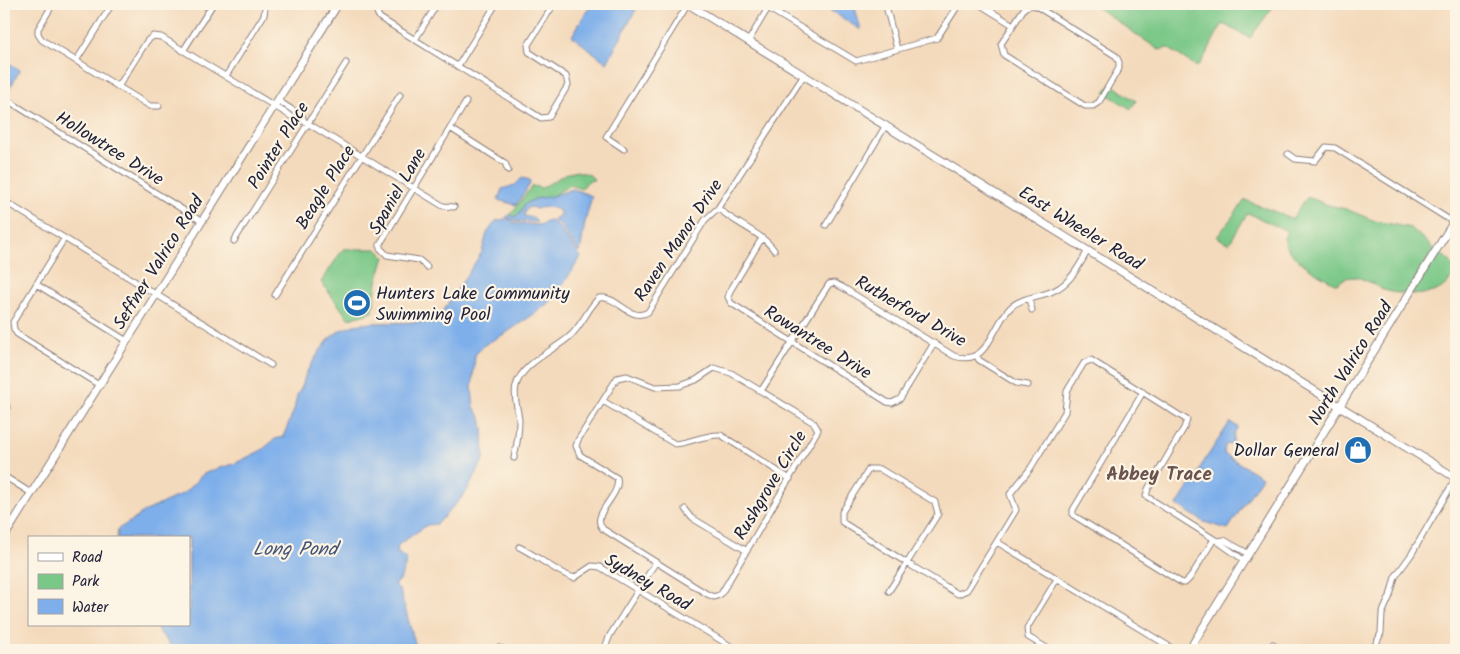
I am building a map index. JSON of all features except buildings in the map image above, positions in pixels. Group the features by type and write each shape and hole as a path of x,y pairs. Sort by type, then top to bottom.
{"street":[{"path":"53,4 39,26 38,34 42,40 150,106 159,106"},
{"path":"76,61 112,4"},
{"path":"183,51 211,6 202,4"},
{"path":"226,76 264,15 264,4"},
{"name":"Seffner Valrico Road","path":"4,537 338,4"},
{"path":"379,4 377,14 380,18 541,118 549,117 568,85 566,76 529,52 528,44 554,4"},
{"path":"415,40 438,4"},
{"path":"458,66 496,4"},
{"path":"624,148 606,137 688,4"},
{"name":"East Wheeler Road","path":"688,4 1456,478"},
{"path":"761,4 856,61 937,38 959,4"},
{"path":"887,4 897,49"},
{"path":"979,4 1013,25"},
{"path":"1036,6 1116,56 1119,68 1099,102 1093,106 1085,106 1004,56 1001,44 1013,25 1025,7 1036,6"},
{"path":"748,40 768,8"},
{"path":"118,87 148,41 153,36 161,37 226,76 302,116 306,122 443,206 454,207"},
{"name":"Pointer Place","path":"234,241 306,122 346,63"},
{"name":"Raven Manor Drive","path":"514,458 519,436 519,419 515,394 519,377 527,368 569,337 580,326 599,298 609,298 637,316 642,316 648,312 705,220 718,208 804,75"},
{"name":"Beagle Place","path":"275,295 400,95"},
{"name":"Hollowtree Drive","path":"4,98 202,221"},
{"name":"Spaniel Lane","path":"427,267 419,260 387,255 380,248 382,240 466,102"},
{"path":"826,225 886,125"},
{"path":"450,128 505,162 508,170"},
{"path":"1288,154 1295,159 1315,161 1326,147 1335,148 1455,220"},
{"path":"4,201 271,365"},
{"path":"718,208 768,242 774,250"},
{"name":"North Valrico Road","path":"1189,650 1455,220"},
{"name":"Rowantree Drive","path":"762,238 730,291 728,297 732,304 887,402 892,403 900,398 934,343"},
{"path":"64,239 13,322 15,332 99,385"},
{"name":"Rutherford Drive","path":"761,391 829,284 834,283 954,356 961,358 976,355 986,346 1009,309 1016,304 1054,291 1068,282 1088,250"},
{"path":"36,284 127,341"},
{"path":"1029,298 1032,310"},
{"path":"976,355 979,360 1016,384 1028,385"},
{"path":"890,590 907,563 938,514 935,502 880,469 869,470 842,512 842,522 907,563 958,594 967,590 1015,513 1016,508 1010,494 1030,469 1065,412 1066,393 1084,363 1091,360 1187,420 1148,489 1146,496 1228,550 1247,558"},
{"name":"Rushgrove Circle","path":"714,368 731,373 761,391 814,423 818,430 721,594 714,597 600,526 599,518 617,488 618,482 614,475 580,454 576,446 617,378 622,376 627,376 655,387 680,386 696,380 714,368"},
{"path":"1143,392 1073,510 1073,515 1182,583 1185,583 1190,578 1215,540"},
{"path":"4,397 7,408 4,416"},
{"path":"603,401 675,444 684,444 714,434 720,435 790,479"},
{"path":"4,476 31,493"},
{"path":"1370,650 1376,644 1381,633 1382,614 1390,596 1395,577 1405,564 1456,478"},
{"path":"686,509 692,518 747,551"},
{"path":"1215,540 1224,540 1247,558"},
{"path":"997,542 1175,650"},
{"path":"1228,550 1231,544"},
{"name":"Sydney Road","path":"519,548 574,578 592,566 600,567 737,650"},
{"path":"604,650 610,635 656,562"},
{"path":"1050,650 1028,637 1027,628 1057,579"},
{"path":"1269,650 1273,644"},
{"path":"494,650 498,648 507,650"}],"green space":[{"path":"1092,4 1275,4 1250,38 1223,24 1205,57 1197,67 1168,48 1159,50"},
{"path":"1111,84 1136,101 1131,109 1105,93"},
{"path":"577,171 588,174 594,180 588,181 581,189 570,185 552,196 535,199 525,204 519,214 513,217 510,215 532,186 542,188 565,174"},
{"path":"1308,197 1328,205 1346,209 1375,221 1411,228 1434,249 1407,294 1387,291 1356,277 1343,279 1337,284 1331,281 1310,269 1292,254 1284,238 1287,231 1250,214 1247,214 1229,244 1217,237 1245,200 1293,219 1300,206"},
{"path":"343,249 377,249 385,257 377,281 373,312 349,319 321,282"},
{"path":"1438,252 1449,260 1456,271 1447,283 1438,290 1412,295"}],"water":[{"path":"591,4 639,4 607,63 572,36"},
{"path":"820,4 854,4 861,30"},
{"path":"4,60 20,70 8,91 4,88"},
{"path":"522,178 530,180 530,184 516,205 498,200 502,189 515,185"},
{"path":"573,189 592,196 580,253 560,225 553,220 560,215 558,210 548,207 527,208 524,216 533,218 537,222 516,221 506,217 510,215 514,217 519,214 525,204 535,199"},
{"name":"Long Pond","path":"509,219 515,223 540,225 550,220 558,226 581,257 554,298 506,333 484,345 475,355 472,389 474,407 481,418 483,429 484,459 465,494 437,524 427,525 398,545 397,552 407,560 400,580 394,584 400,591 417,650 174,650 155,626 190,626 190,536 117,536 118,529 140,514 184,493 203,474 234,464 262,450 275,439 283,437 306,373 332,336 341,330 354,325 371,323 436,322 482,252 487,233 496,221"},
{"path":"1230,422 1238,427 1234,433 1233,443 1225,445 1224,454 1262,477 1228,529 1204,522 1177,505 1188,488 1199,478 1201,466"}],"place":[{"name":"Hunters Lake Community Swimming Pool","path":"357,303"},
{"name":"Dollar General","path":"1358,450"}],"district":[{"name":"Abbey Trace","path":"1159,473"}]}
